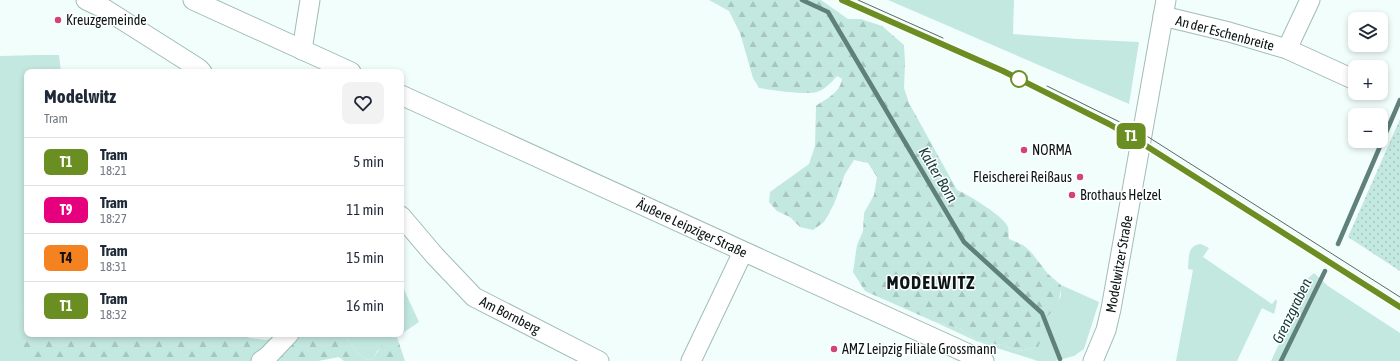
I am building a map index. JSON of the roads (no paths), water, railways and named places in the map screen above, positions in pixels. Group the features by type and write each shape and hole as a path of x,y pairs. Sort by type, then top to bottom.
{"street":[{"path":"86,0 105,9 199,69"},
{"path":"193,0 344,69"},
{"path":"302,50 310,0"},
{"name":"An der Eschenbreite","path":"1287,49 1310,0"},
{"name":"An der Eschenbreite","path":"1164,8 1229,32 1287,49 1348,77"},
{"name":"Modelwitzer Straße","path":"1093,361 1106,330 1111,309 1164,8"},
{"name":"Äußere Leipziger Straße","path":"404,96 984,361"},
{"name":"Am Bornberg","path":"404,220 430,251 474,297 599,361"},
{"path":"691,361 744,252"},
{"path":"261,361 268,356 286,337"}],"waterway":[{"name":"Kalter Born","path":"802,0 828,12 964,242 1042,313 1060,359"},
{"name":"Grenzgraben","path":"1338,244 1400,100"},
{"name":"Grenzgraben","path":"1281,361 1325,271"}],"tram line":[{"path":"842,0 1003,71 1109,124 1140,142 1400,307"},
{"name":"T1","path":"842,0 1003,71 1109,124 1140,142 1400,307"},
{"path":"858,0 943,38"},
{"path":"1047,86 1142,133 1400,297"}],"place":[{"name":"Kreuzgemeinde","path":"58,20"},
{"name":"NORMA","path":"1024,150"},
{"name":"Fleischerei Reißaus","path":"1080,177"},
{"name":"Brothaus Helzel","path":"1072,195"},
{"name":"AMZ Leipzig Filiale Grossmann","path":"834,349"}],"district":[{"name":"MODELWITZ","path":"931,283"}]}
